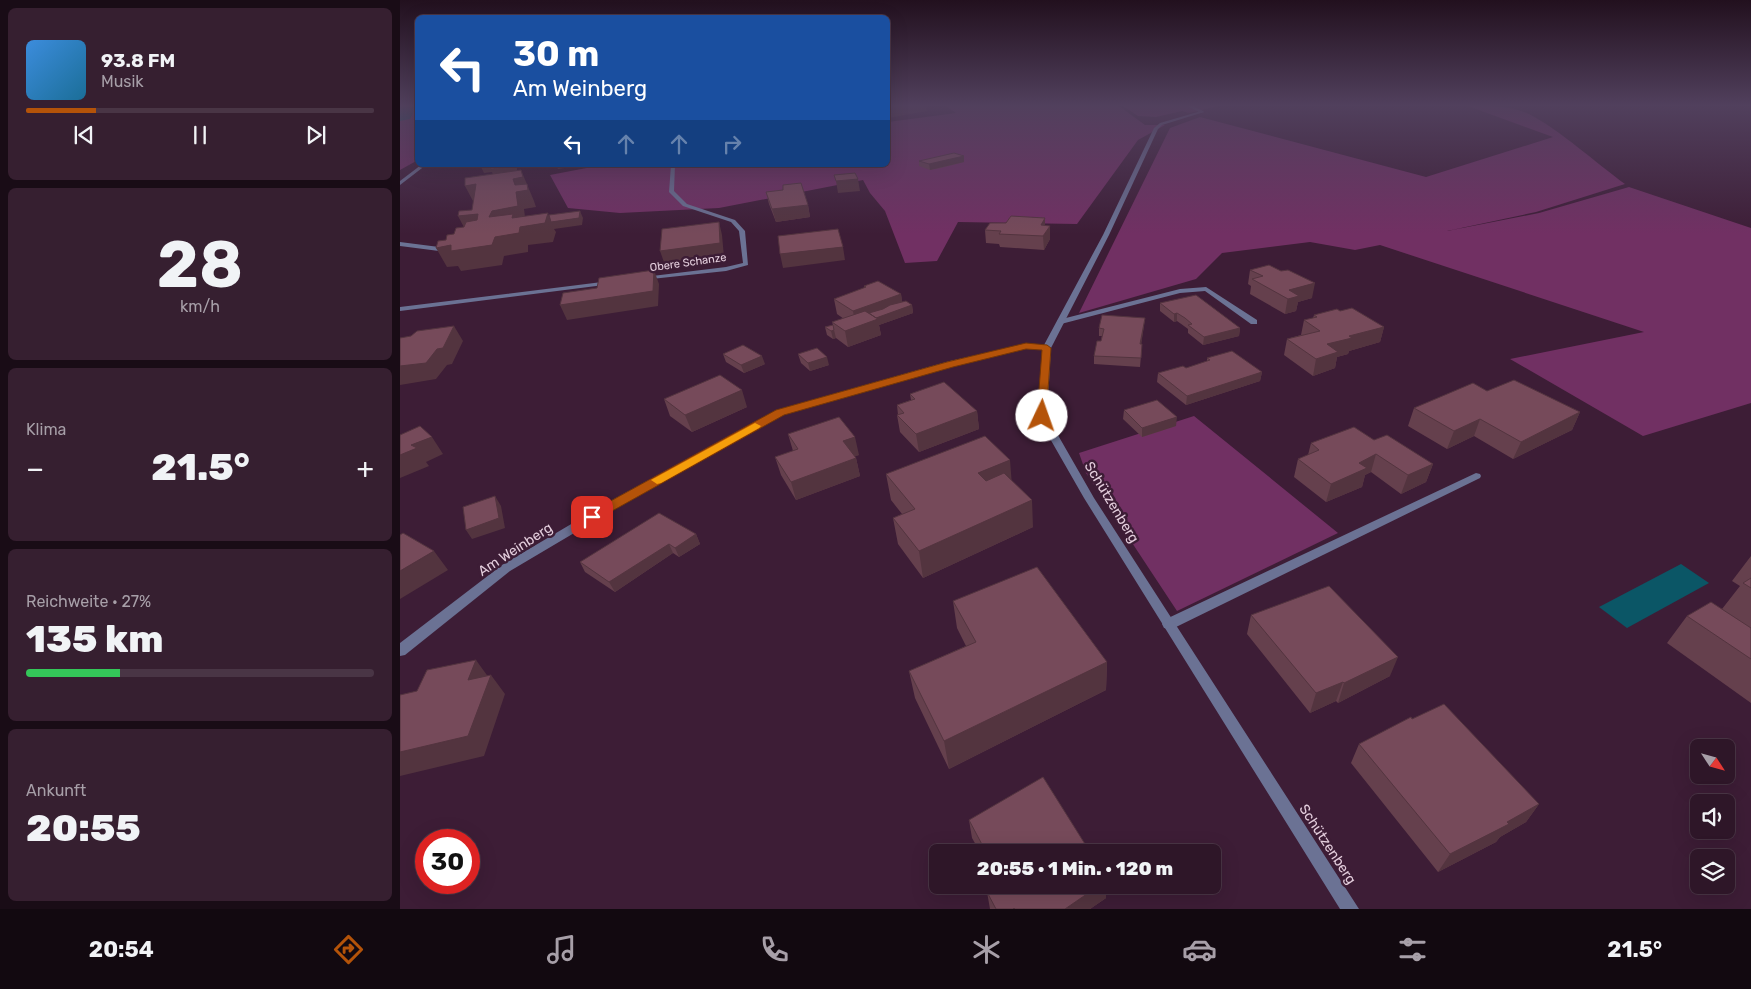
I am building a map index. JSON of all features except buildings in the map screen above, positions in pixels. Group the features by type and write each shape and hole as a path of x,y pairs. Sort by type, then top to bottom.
{"street":[{"name":"Schützenberg","path":"1146,148 1109,229 1047,348 1042,416 1089,498 1350,909"},
{"path":"400,184 421,167"},
{"name":"Obere Schanze","path":"638,280 746,264 742,231 733,221 685,204 671,191 673,167"},
{"path":"400,244 439,249"},
{"path":"400,308 618,282"},
{"path":"1061,322 1180,291 1206,289 1254,322"},
{"name":"Am Weinberg","path":"400,651 506,568 609,507 780,412 950,364 1026,346 1047,348"},
{"path":"1169,624 1476,476"}],"shaded area":[{"path":"400,148 415,148 415,162 400,170"},
{"path":"890,148 1132,148 1077,224 958,222 937,261 905,263 885,211 870,193 863,180 719,208 620,213 568,208 550,175 592,167 890,167"},
{"path":"1160,148 1318,148 1426,177 1517,148 1579,148 1625,184 1536,212 1447,231 1539,213 1629,187 1751,228 1751,403 1643,436 1510,359 1644,332 1380,245 1355,250 1310,242 1222,253 1196,279 1079,313"},
{"path":"1194,416 1338,533 1177,611 1086,473 1079,453"}],"water":[{"path":"1681,564 1709,583 1627,628 1599,607"}],"slow traffic":[{"path":"657,480 755,426"}],"route":[{"path":"592,517 780,412 950,364 1026,346 1047,348 1042,416"}]}
